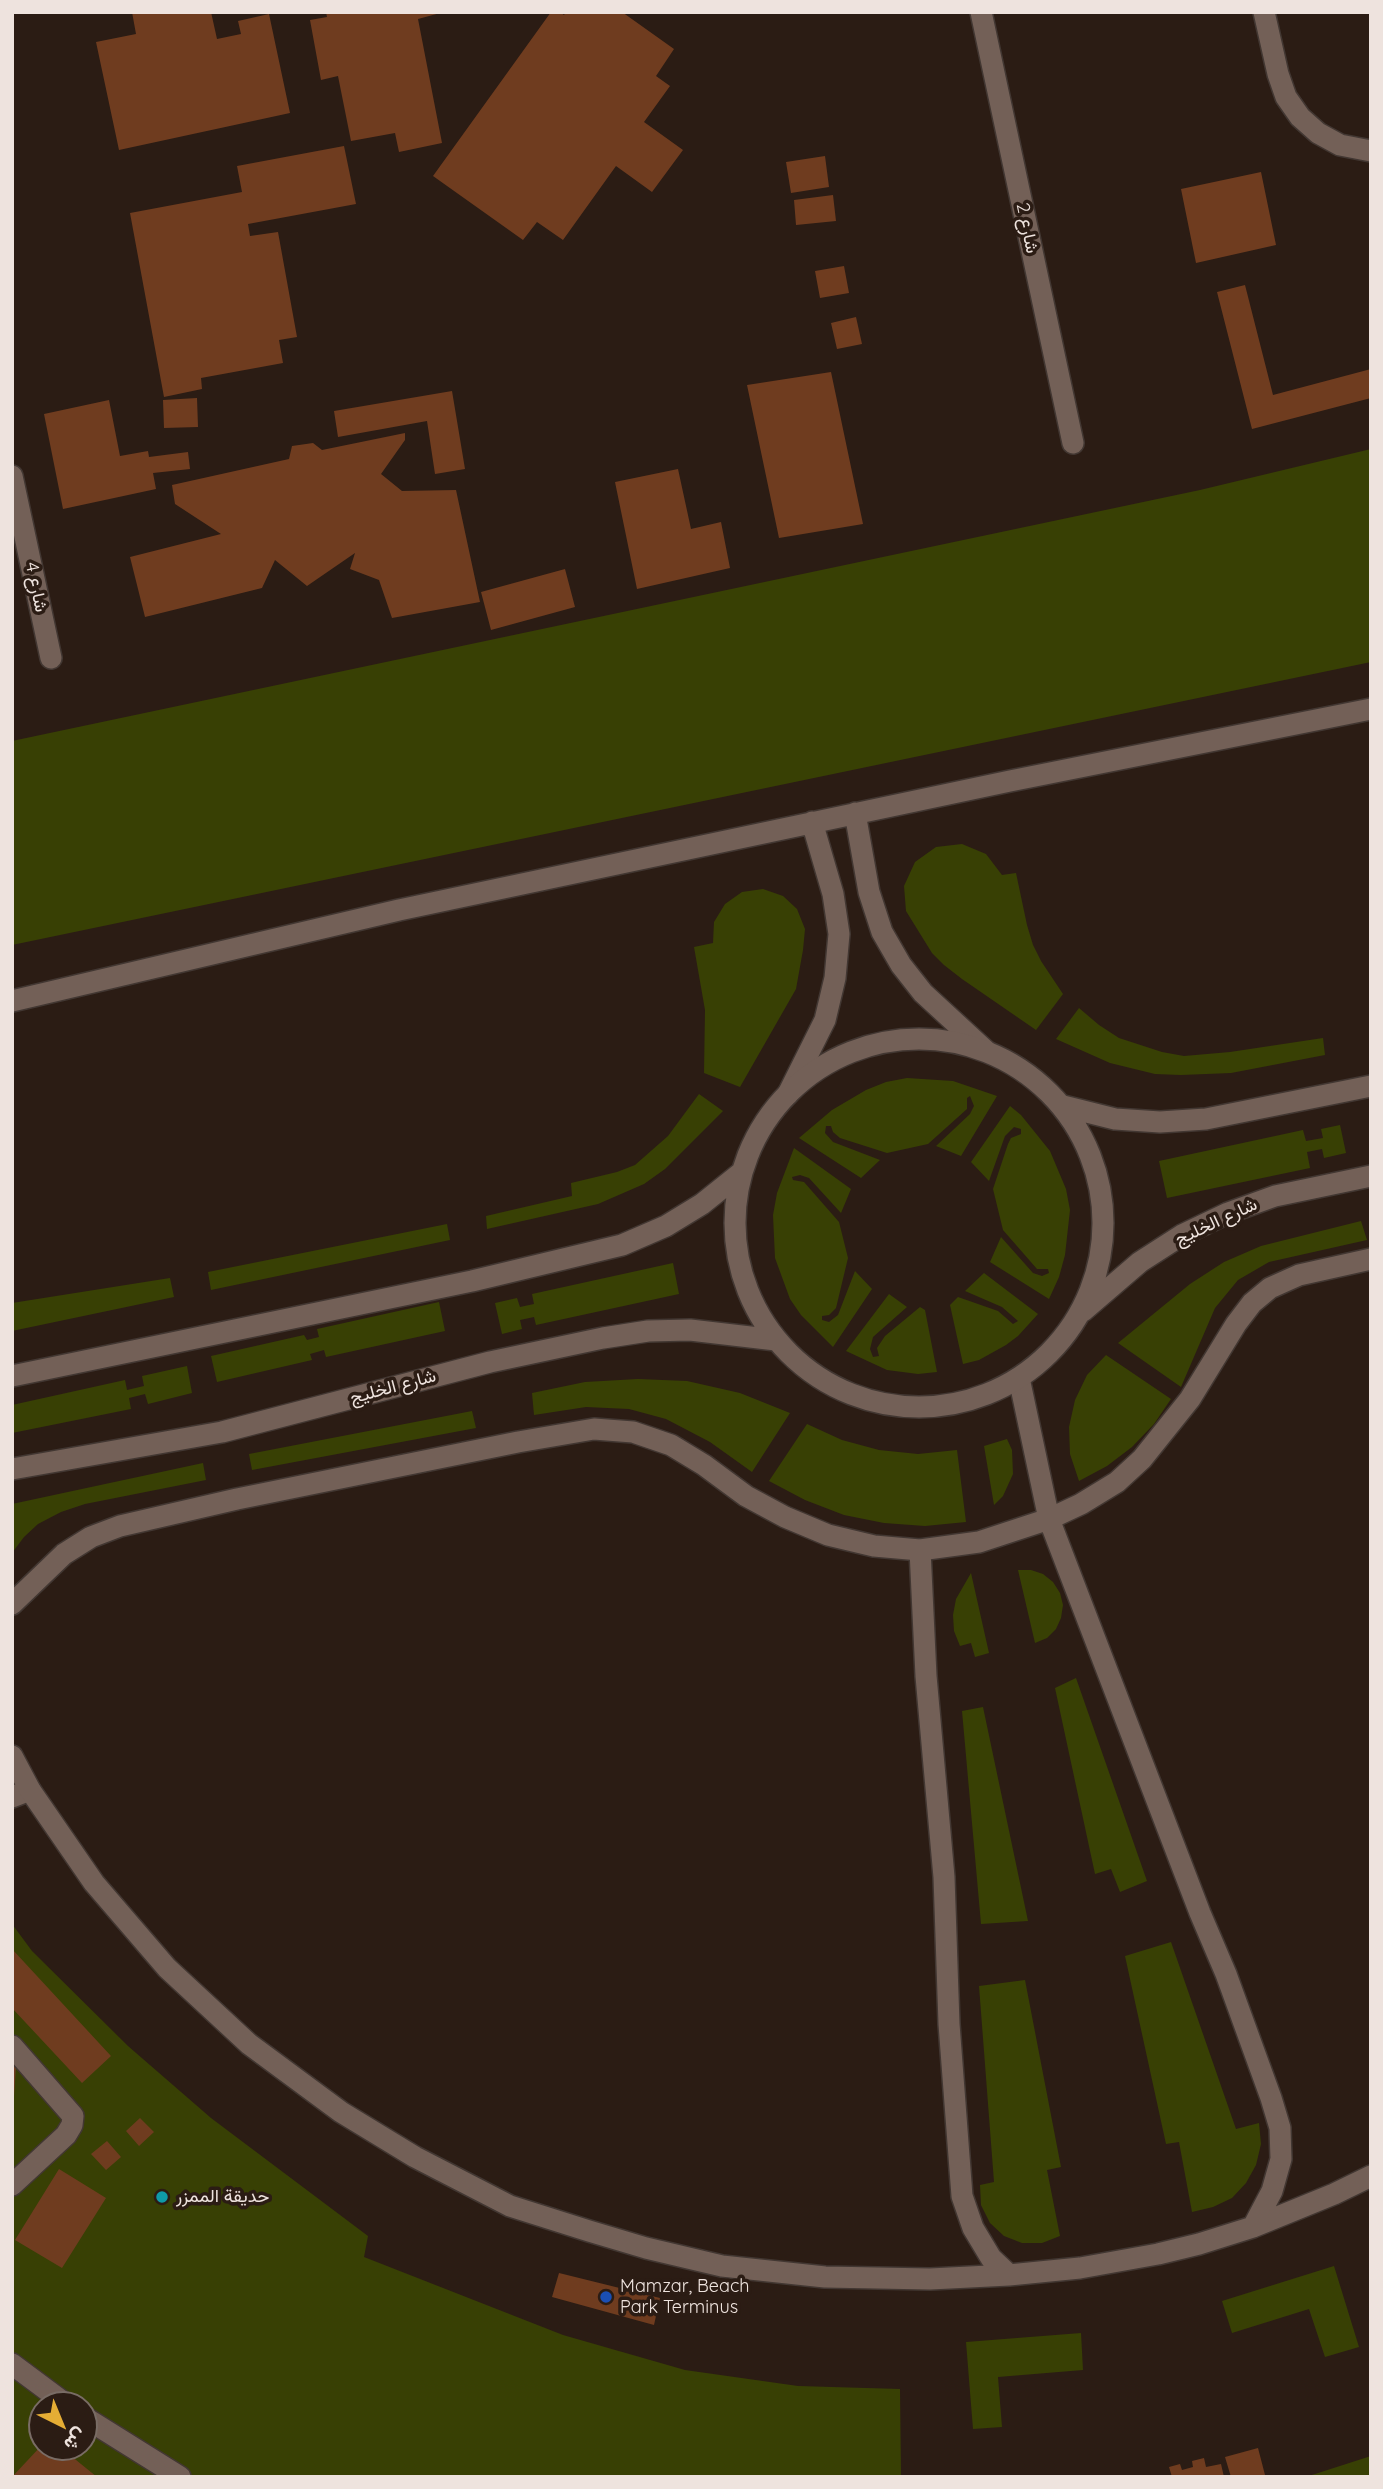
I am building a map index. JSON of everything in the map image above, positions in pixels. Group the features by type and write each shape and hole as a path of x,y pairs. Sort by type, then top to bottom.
{"street":[{"name":"شارع 2","path":"981,12 1073,443"},
{"path":"1265,12 1278,74 1286,97 1300,117 1318,133 1340,145 1371,151"},
{"name":"شارع 4","path":"12,476 51,658"},
{"path":"12,1001 399,910 855,813 1371,709"},
{"path":"855,813 869,892 882,932 901,965 923,993 986,1051"},
{"path":"788,1094 825,1020 835,978 839,934 833,894 812,822"},
{"path":"902,1039 944,1040 986,1051 1024,1070 1063,1106 1086,1143 1101,1185 1104,1228 1097,1272 1081,1312 1049,1354 1019,1378 986,1395 952,1405 904,1407 858,1398 821,1381 794,1360 776,1340 752,1302 738,1260 734,1216 742,1172 751,1147 764,1124 788,1094 821,1067 860,1048 902,1039"},
{"path":"1063,1106 1115,1119 1160,1122 1206,1119 1371,1086"},
{"path":"12,1376 472,1281 622,1245 666,1226 742,1172"},
{"name":"شارع الخليج","path":"1081,1312 1140,1262 1182,1235 1228,1213 1275,1196 1371,1176"},
{"path":"12,1604 64,1554 91,1537 120,1526 494,1447 594,1429 633,1432 671,1445 756,1501 828,1535 874,1546 920,1550 979,1542 1049,1519 1081,1504 1117,1482 1142,1459 1190,1399 1236,1324 1252,1303 1270,1288 1298,1275 1371,1259"},
{"name":"شارع الخليج","path":"12,1469 222,1432 490,1363 603,1338 648,1331 690,1330 776,1340"},
{"path":"1019,1378 1049,1519 1200,1913 1226,1974 1280,2129 1281,2159 1272,2191 1253,2227"},
{"path":"920,1550 926,1675 944,1877 949,2013 962,2196 973,2228 991,2258 1009,2275"},
{"path":"12,1756 21,1794 93,1882 167,1968 249,2044 341,2112 415,2157 510,2206 646,2248 722,2266 825,2277 930,2280 1080,2268 1158,2254 1253,2227 1371,2176"},
{"path":"12,2046 74,2116 66,2134 12,2185"},
{"path":"12,2364 48,2391"},
{"path":"98,2426 180,2477"}],"green space":[{"path":"1371,449 1371,662 12,945 12,741 1200,490"},
{"path":"962,844 986,854 1002,875 1016,873 1033,945 1063,994 1036,1030 944,965 932,953 906,911 904,886 915,862 936,847"},
{"path":"763,889 783,896 797,909 805,929 803,950 796,989 740,1087 704,1073 705,1010 694,947 713,943 714,922 725,904 742,892"},
{"path":"1079,1008 1119,1038 1162,1052 1184,1056 1230,1052 1323,1038 1325,1055 1231,1073 1155,1074 1110,1063 1056,1039"},
{"path":"907,1078 953,1081 997,1096 961,1156 936,1146 970,1114 974,1106 970,1096 967,1098 967,1109 928,1144 887,1153 840,1138 831,1126 826,1126 825,1133 833,1142 880,1160 861,1178 799,1138 832,1110 866,1090"},
{"path":"699,1094 723,1111 665,1169 644,1184 598,1204 487,1229 486,1216 572,1196 571,1183 635,1165 668,1136"},
{"path":"1010,1106 1021,1115 1050,1151 1066,1189 1070,1210 1065,1255 1049,1299 990,1262 1001,1237 1033,1273 1042,1276 1049,1273 1048,1269 1037,1269 1003,1230 993,1189 1008,1144 1011,1138 1021,1134 1021,1129 1014,1127 1005,1136 989,1181 971,1162"},
{"path":"1340,1125 1346,1153 1324,1158 1322,1149 1307,1152 1310,1168 1167,1198 1159,1161 1303,1130 1306,1141 1323,1138 1321,1129"},
{"path":"794,1148 851,1189 841,1213 809,1178 800,1175 792,1177 793,1180 804,1182 839,1222 848,1258 836,1308 829,1315 822,1316 822,1320 829,1322 838,1315 855,1271 872,1289 833,1347 801,1315 790,1299 775,1258 773,1215 777,1193"},
{"path":"1361,1221 1367,1240 1269,1262 1238,1280 1215,1308 1181,1387 1118,1343 1190,1284 1224,1262 1261,1246"},
{"path":"447,1224 450,1240 211,1290 208,1272"},
{"path":"673,1263 679,1294 536,1325 534,1317 520,1320 522,1329 502,1334 495,1303 517,1298 520,1307 534,1304 532,1294"},
{"path":"984,1273 1038,1314 1006,1345 979,1360 963,1364 950,1305 958,1297 998,1311 1013,1324 1018,1321 1002,1307 965,1291"},
{"path":"170,1278 174,1297 12,1331 12,1303"},
{"path":"889,1294 907,1307 873,1337 870,1349 873,1357 879,1356 877,1348 885,1336 920,1307 925,1310 937,1372 918,1374 887,1370 846,1351"},
{"path":"439,1302 445,1331 326,1357 324,1350 310,1354 312,1360 217,1382 211,1356 304,1335 307,1340 319,1337 317,1329"},
{"path":"1106,1355 1171,1399 1154,1424 1132,1447 1107,1466 1079,1481 1070,1454 1069,1427 1075,1400 1087,1375"},
{"path":"187,1366 192,1393 148,1404 145,1394 129,1398 131,1409 12,1433 12,1405 125,1380 127,1390 144,1386 142,1376"},
{"path":"638,1379 687,1381 740,1393 790,1413 752,1472 710,1442 666,1419 629,1409 586,1407 534,1415 532,1393 585,1382"},
{"path":"472,1411 476,1428 252,1470 249,1454"},
{"path":"807,1424 842,1440 879,1450 918,1454 957,1450 966,1522 925,1526 884,1523 844,1515 805,1500 769,1481"},
{"path":"1007,1439 1012,1450 1013,1474 1003,1496 994,1505 984,1446"},
{"path":"203,1463 206,1480 85,1504 61,1512 38,1524 12,1553 12,1504"},
{"path":"1018,1570 1043,1574 1053,1582 1063,1605 1056,1629 1047,1638 1035,1643"},
{"path":"971,1573 989,1653 975,1657 971,1643 960,1646 954,1631 953,1615 956,1599"},
{"path":"1076,1678 1147,1881 1120,1892 1111,1869 1095,1874 1055,1688"},
{"path":"983,1707 1028,1921 981,1924 962,1711"},
{"name":"حديقة الممزر","path":"12,1924 32,1951 128,2046 211,2118 368,2236 364,2257 563,2335 685,2370 798,2386 900,2389 901,2477 12,2477"},
{"path":"1171,1942 1236,2129 1259,2123 1261,2144 1256,2165 1246,2183 1232,2198 1213,2207 1192,2212 1179,2142 1166,2144 1125,1956"},
{"path":"1025,1980 1061,2167 1047,2170 1060,2236 1042,2243 1022,2243 1004,2236 990,2223 981,2205 980,2185 994,2182 979,1986"},
{"path":"1334,2266 1359,2347 1325,2357 1309,2309 1232,2333 1222,2301"},
{"path":"1081,2333 1083,2370 998,2377 1002,2427 973,2429 966,2342"},
{"path":"1371,2456 1371,2477 1305,2477 1315,2474"}],"building":[{"path":"132,12 211,12 217,39 241,34 238,21 269,14 290,113 119,150 96,42 136,34"},
{"path":"326,12 444,12 418,19 442,143 399,152 395,133 351,141 338,76 321,80 310,20 327,17"},
{"path":"551,12 564,15 566,12 622,12 674,49 656,76 670,86 644,122 683,150 652,192 616,166 563,240 537,222 523,240 433,176"},
{"path":"344,146 356,204 248,224 250,236 278,232 297,337 279,340 283,363 201,378 202,389 164,397 130,213 242,192 237,166"},
{"path":"825,156 829,187 791,193 786,162"},
{"path":"1261,172 1276,245 1196,263 1181,189"},
{"path":"833,195 836,221 796,225 794,200"},
{"path":"844,266 849,293 820,298 815,271"},
{"path":"1245,285 1273,395 1371,369 1371,398 1252,429 1217,292"},
{"path":"856,317 862,344 837,349 831,323"},
{"path":"831,372 863,524 779,538 747,385"},
{"path":"452,391 465,469 435,474 427,421 338,437 334,411"},
{"path":"197,398 198,427 164,428 163,400"},
{"path":"109,400 120,456 148,451 149,457 188,452 190,469 153,473 156,489 63,509 44,414"},
{"path":"405,433 405,440 381,474 402,491 456,490 480,602 392,618 379,580 350,569 355,553 307,586 275,560 262,588 145,617 130,557 221,534 175,504 172,485 289,459 292,446 313,443 322,450"},
{"path":"678,469 691,529 721,522 730,568 637,589 615,482"},
{"path":"565,569 575,607 491,630 481,592"},
{"path":"12,1949 111,2056 82,2083 12,2008"},
{"path":"12,2066 16,2066 14,2097 12,2097"},
{"path":"140,2118 154,2132 139,2146 126,2131"},
{"path":"107,2141 121,2157 106,2170 91,2154"},
{"path":"59,2169 106,2198 62,2268 15,2240"},
{"path":"559,2273 660,2298 654,2325 552,2297"},
{"path":"1258,2448 1265,2475 1231,2477 1225,2457"},
{"path":"1204,2458 1206,2467 1221,2464 1224,2477 1172,2477 1169,2467 1180,2464 1182,2470 1193,2467 1192,2461"},
{"path":"28,2460 77,2461 97,2477 12,2477"}],"place":[{"name":"حديقة الممزر","path":"162,2197"},
{"name":"Mamzar, Beach Park Terminus","path":"606,2297"}]}
